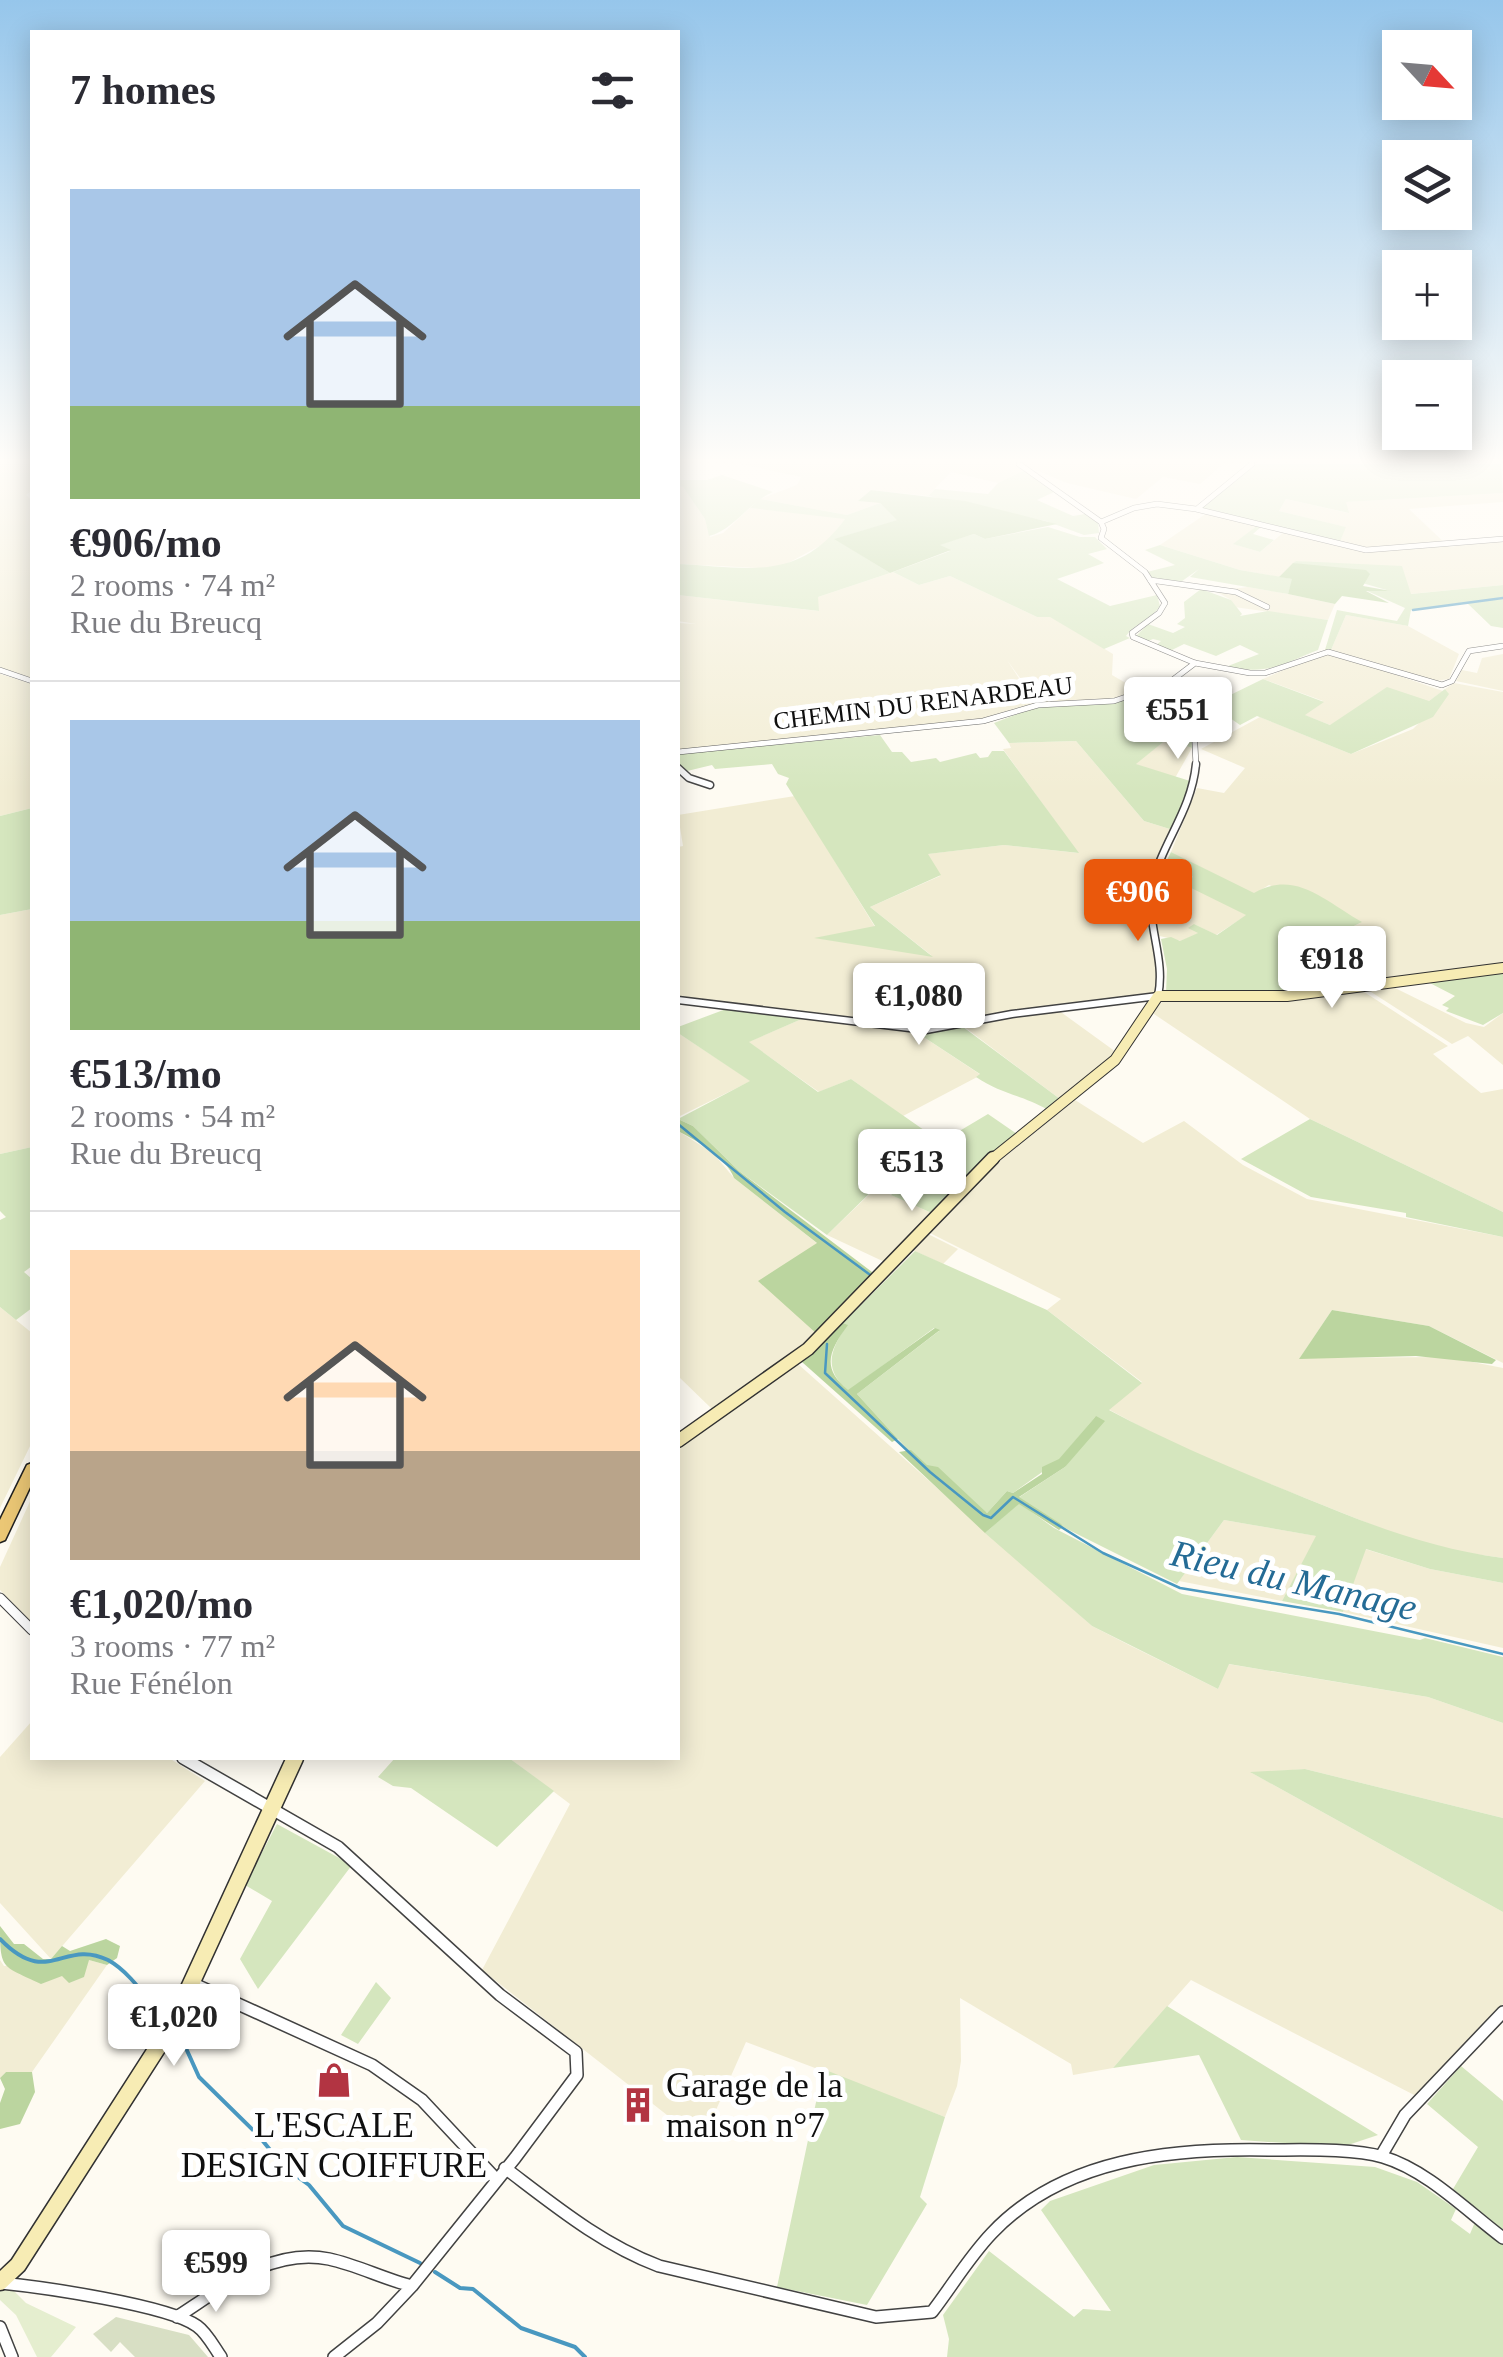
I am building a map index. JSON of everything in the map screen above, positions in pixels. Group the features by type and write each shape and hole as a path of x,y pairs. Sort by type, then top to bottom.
{"main road":[{"path":"0,1536 30,1473"}],"street":[{"path":"1143,574 1165,603 1164,609 1135,629 1133,636 1195,662 1258,674 1328,652 1442,685 1452,682 1463,654 1470,648 1503,646"},
{"path":"1150,580 1236,592 1267,607"},
{"path":"680,1440 808,1349 986,1165 1115,1060 1158,996 1163,966 1150,896 1194,784 1194,703 1170,682 1195,662"},
{"path":"0,670 30,680"},
{"name":"CHEMIN DU RENARDEAU","path":"680,752 983,721 1038,705 1114,700 1170,682"},
{"path":"680,770 689,778 710,785"},
{"path":"680,1000 926,1030 1012,1014 1158,996 1288,996 1503,968"},
{"path":"0,1598 30,1628"},
{"path":"188,1760 352,1858 500,1995 576,2052 577,2076 501,2174 412,2286 354,2351 334,2357"},
{"path":"0,2283 18,2264 153,2058 194,1984 294,1760"},
{"path":"194,1984 372,2065 422,2100 501,2174 626,2253 706,2279 876,2317 932,2312 985,2239 1052,2189 1112,2164 1173,2149 1380,2156 1407,2168 1503,2238"},
{"path":"1380,2156 1404,2115 1503,2012"},
{"path":"177,2317 260,2266 284,2259 322,2258 412,2286"},
{"path":"0,2283 43,2288 177,2317 198,2326 220,2357"},
{"path":"0,2327 12,2357"}],"shaded area":[{"path":"0,574 30,574 30,677 0,668"},
{"path":"887,574 897,574 919,585 950,576 1037,617 1050,616 1113,654 1112,675 1138,690 1113,699 1039,704 1007,660 1036,704 991,718 680,751 680,623 696,624 680,621 680,595 818,611 818,597"},
{"path":"1366,574 1503,574 1503,585 1410,594"},
{"path":"1248,587 1335,604 1328,620 1234,607 1231,600 1215,591"},
{"path":"1346,615 1408,626 1459,654 1449,679 1428,682 1331,650"},
{"path":"1327,651 1443,691 1429,701 1330,725 1304,715 1323,701 1263,679"},
{"path":"1503,654 1503,691 1456,681 1462,670 1477,673 1482,658"},
{"path":"0,674 30,683 30,808 0,816"},
{"path":"1454,683 1503,692 1503,965 1382,981 1312,946 1360,923 1269,885 1254,894 1171,852 1197,788 1224,793 1245,768 1201,749 1260,717 1351,754 1413,729"},
{"path":"1167,739 1192,748 1175,778 1135,764"},
{"path":"1076,741 1144,821 1173,830 1144,892 1150,890 1163,859 1179,862 1194,877 1181,881 1247,915 1216,935 1194,924 1199,933 1181,941 1151,934 1160,977 1153,996 1004,1011 930,1027 895,1026 680,996 680,815 795,796 875,927 817,938 931,955 870,907 940,876 927,854 1004,845 1078,853 1003,749 1011,748 1009,743"},
{"path":"30,909 30,1147 0,1154 0,915"},
{"path":"1391,986 1466,1023 1484,1027 1503,1013 1503,1065 1468,1036 1452,1044 1368,990"},
{"path":"1361,990 1448,1046 1433,1054 1481,1093 1503,1089 1503,1212 1310,1119 1151,1012 1164,1000"},
{"path":"1058,1010 1116,1052 1060,1099 963,1026"},
{"path":"804,1018 916,1032 981,1075 903,1116 851,1079 819,1092 748,1042"},
{"path":"680,1034 751,1081 680,1116"},
{"path":"1075,1100 1143,1143 1184,1121 1243,1165 1307,1199 1503,1237 1503,1363 1429,1326 1332,1310 1300,1358 1447,1357 1503,1368 1503,1558 1453,1551 1405,1538 1182,1449 1108,1409 1142,1382 1047,1310 1061,1299 930,1233 990,1169"},
{"path":"680,1132 713,1153 734,1178 818,1244 816,1333 797,1351 713,1410 680,1378"},
{"path":"876,1188 936,1215 922,1231 958,1249 943,1264 908,1248 891,1265 827,1235"},
{"path":"0,1307 30,1331 30,1446 0,1508"},
{"path":"798,1364 1092,1626 1129,1645 1218,1689 1228,1664 1428,1697 1503,1723 1503,1818 1305,1769 1252,1773 1503,1912 1503,2004 1418,2097 1191,1980 1113,2068 1073,2075 1071,2064 960,1998 961,2061 957,2086 945,2117 746,2042 705,2135 667,2115 482,1970 570,1804 512,1760 680,1760 680,1448"},
{"path":"30,1501 30,1621 0,1590 0,1567"},
{"path":"1224,1520 1317,1536 1282,1601 1179,1581"},
{"path":"1365,1549 1430,1569 1503,1583 1503,1648 1343,1612"},
{"path":"30,1723 30,1760 172,1760 205,1781 51,1959 0,1903 0,1757"},
{"path":"0,1960 4,1966 89,1960 107,1965 32,2072 6,2072 0,2078"}],"green space":[{"path":"680,574 887,574 818,597 819,611 680,595"},
{"path":"897,574 1072,574 1057,579 1110,606 1157,595 1160,606 1126,636 1130,638 1104,649 1050,617 1037,617 950,576 919,585"},
{"path":"1148,574 1192,574 1178,584 1153,580"},
{"path":"1264,574 1293,579 1288,594 1190,577"},
{"path":"1331,574 1405,574 1411,594 1503,585 1503,597 1488,600 1503,599 1503,628 1491,626 1466,602 1411,610 1408,626 1346,615 1331,650 1325,650 1337,610 1397,621 1405,608 1365,590 1390,591"},
{"path":"1370,574 1363,586 1391,591 1366,591 1389,603 1342,596 1335,604 1288,594 1292,579 1279,577"},
{"path":"1201,589 1231,600 1240,616 1268,611 1328,620 1318,650 1274,667 1253,670 1228,666 1259,654 1240,645 1216,656 1184,644 1170,651 1155,646 1161,641 1146,642 1136,636 1148,624 1173,633 1185,627 1177,624 1185,618 1184,602"},
{"path":"1263,679 1324,702 1305,715 1330,725 1387,687 1429,701 1445,689 1449,694 1433,717 1351,754 1257,716 1240,725 1220,711 1231,706 1222,699"},
{"path":"1139,693 1159,708 1136,716 1158,729 1191,713 1192,748 1167,739 1136,764 1190,781 1173,830 1144,821 1076,741 1009,743 994,723 1036,707 1106,703"},
{"path":"880,735 892,752 902,752 911,762 936,758 940,762 976,753 980,758 988,757 992,751 1004,751 1079,853 1004,845 928,854 941,875 870,907 933,957 814,938 875,926 786,784 789,778 778,774 772,764 715,769 712,765 683,772 680,754"},
{"path":"30,808 30,909 0,915 0,816"},
{"path":"1171,852 1254,893 1283,884 1310,891 1362,922 1313,946 1339,960 1307,979 1316,990 1279,994 1166,993 1167,969 1161,939 1171,937 1180,941 1198,933 1188,928 1194,924 1217,935 1246,915 1179,882 1193,877 1179,862 1167,860"},
{"path":"1503,971 1503,1013 1483,1025 1446,1011 1449,1008 1442,1005 1455,996 1426,981"},
{"path":"726,1009 804,1018 749,1042 818,1092 851,1079 941,1142 988,1114 1017,1134 934,1214 891,1195 927,1158 888,1194 875,1188 827,1235 739,1171 693,1126 680,1120 750,1081 680,1034 680,1026"},
{"path":"963,1027 1060,1099 1048,1110 994,1087 916,1032"},
{"path":"1310,1119 1503,1212 1503,1237 1406,1217 1406,1213 1311,1197 1241,1159"},
{"path":"680,1120 693,1126 739,1171 872,1272 874,1279 817,1334 758,1281 817,1243 734,1178 718,1157 680,1132"},
{"path":"30,1147 30,1268 24,1272 30,1277 30,1310 16,1320 0,1307 0,1220 6,1217 0,1211 0,1154"},
{"path":"915,1251 1047,1310 1142,1383 1109,1410 1206,1457 1354,1518 1427,1542 1503,1558 1503,1583 1430,1569 1366,1549 1343,1612 1282,1601 1316,1536 1224,1520 1177,1584 1063,1527 1018,1498 1065,1467 1096,1416 1059,1460 1013,1493 1007,1491 987,1513 978,1508 908,1450 857,1394 939,1331 934,1328 848,1391 832,1367 833,1351 847,1325 843,1323"},
{"path":"1332,1310 1429,1326 1496,1360 1492,1364 1416,1356 1299,1359"},
{"path":"843,1323 848,1325 836,1343 831,1367 848,1390 935,1328 940,1330 857,1394 898,1439 892,1442 802,1362"},
{"path":"1096,1416 1105,1421 1065,1467 1019,1497 1061,1524 1059,1530 1019,1504 985,1533 899,1452 911,1450 927,1465 938,1467 987,1513 1007,1491 1013,1493 1042,1474 1042,1467 1059,1459"},
{"path":"1019,1503 1054,1528 1182,1594 1425,1638 1503,1657 1503,1723 1428,1697 1229,1664 1218,1689 1092,1626 985,1533"},
{"path":"393,1760 512,1760 554,1791 497,1847 411,1788 393,1786 378,1777"},
{"path":"1305,1769 1503,1818 1503,1912 1250,1772"},
{"path":"277,1824 352,1865 258,1989 240,1959 272,1901 245,1885"},
{"path":"0,1926 14,1944 24,1944 43,1959 51,1959 62,1946 70,1951 106,1939 120,1946 117,1958 107,1965 89,1960 84,1977 69,1983 62,1976 41,1984 6,1965"},
{"path":"376,1982 391,1998 358,2044 341,2035"},
{"path":"1167,2006 1378,2135 1342,2147 1241,2140 1199,2055 1113,2068"},
{"path":"1461,2066 1503,2101 1503,2230 1453,2189 1478,2147 1427,2104"},
{"path":"823,2069 945,2117 920,2197 927,2204 867,2305 777,2287"},
{"path":"6,2072 32,2072 35,2092 20,2124 0,2129 0,2103 5,2089 0,2078"},
{"path":"1237,2157 1375,2167 1417,2182 1456,2209 1451,2220 1470,2234 1475,2222 1503,2244 1503,2357 947,2357 949,2339 943,2315 989,2251 1074,2317 1083,2309 1111,2311 1041,2210 1050,2201 1154,2165"},
{"path":"0,2277 26,2303 76,2327 51,2357 37,2357 16,2315 0,2300"},
{"path":"116,2317 189,2335 208,2357 135,2357 120,2342 111,2352 93,2334"}],"waterway":[{"path":"1413,610 1503,598"},
{"name":"Rieu du Manage","path":"680,1126 785,1212 873,1277"},
{"name":"Rieu du Manage","path":"827,1344 825,1373 930,1472 983,1515 991,1518 1013,1497 1103,1553 1180,1588 1339,1614 1503,1654"},
{"path":"0,1939 31,1960 43,1962 79,1954 108,1960 131,1978 162,2017"},
{"path":"180,2035 199,2077 258,2135 284,2167 309,2185 343,2226 420,2263"},
{"path":"435,2272 460,2288 473,2289 521,2328 575,2347 585,2357"}],"place":[{"name":"L'ESCALE DESIGN COIFFURE","path":"334,2080"},
{"name":"Garage de la maison n°7","path":"638,2105"}]}
